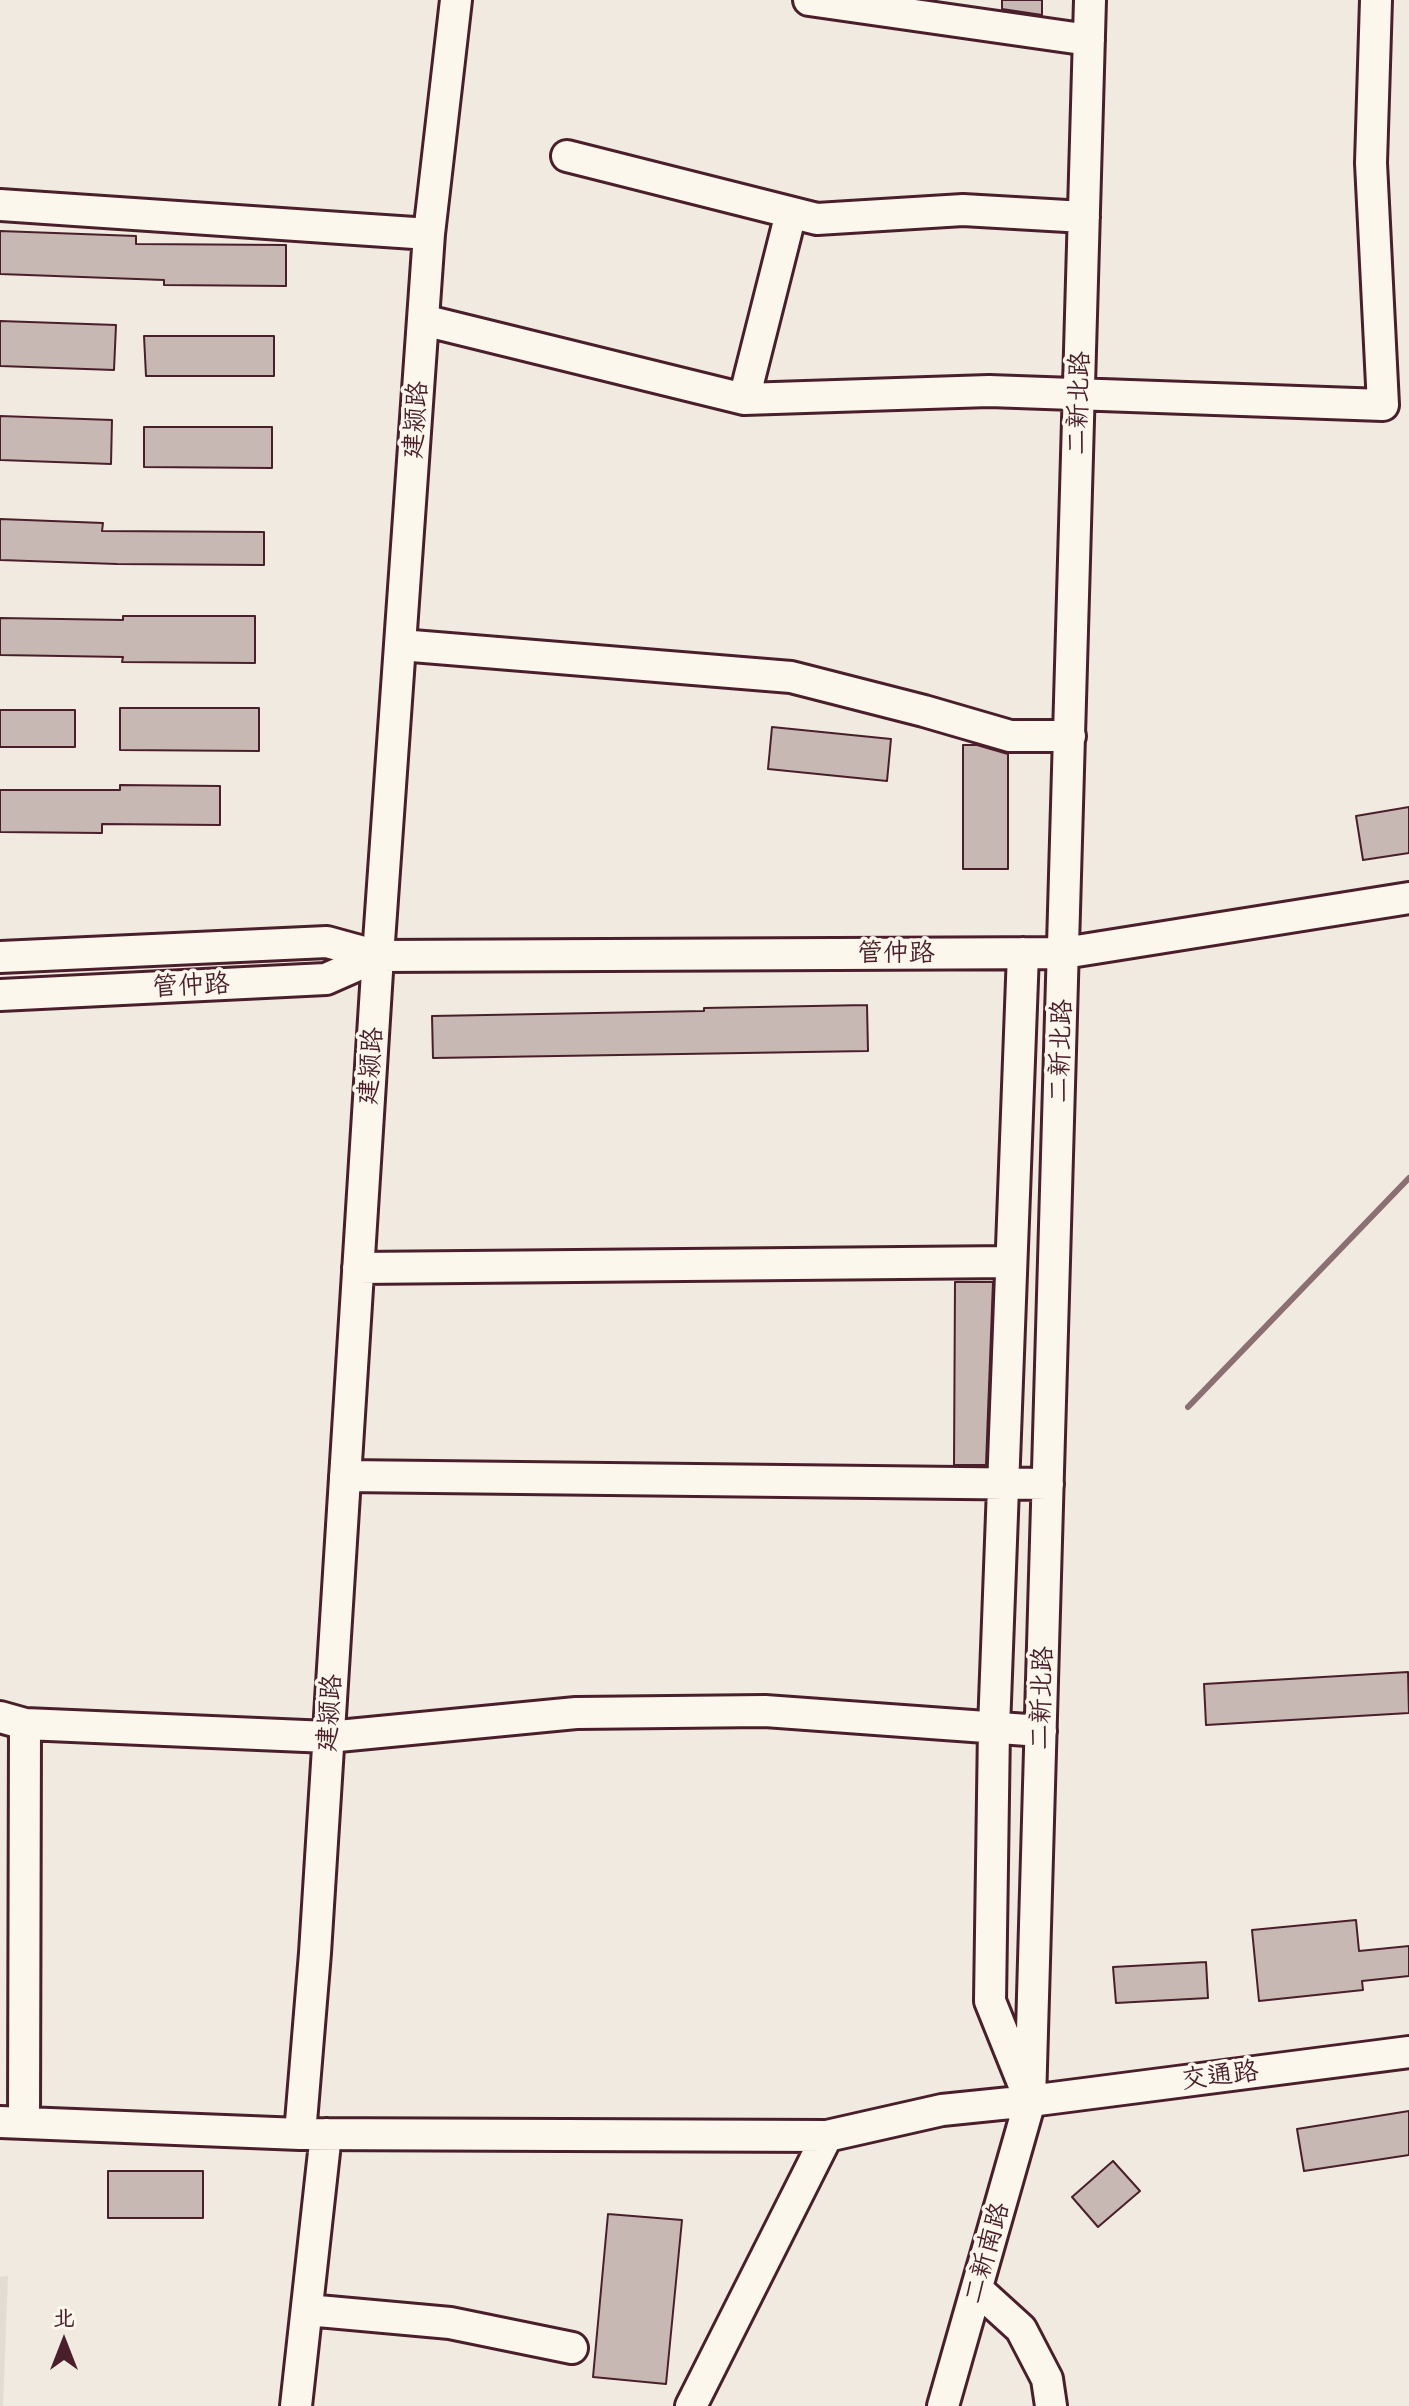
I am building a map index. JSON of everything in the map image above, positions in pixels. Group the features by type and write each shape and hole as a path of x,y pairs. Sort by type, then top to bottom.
{"street":[{"name":"建颍路","path":"296,2406 307,2310 315,1953 378,956 429,234 456,0"},
{"path":"809,0 1089,40"},
{"name":"二新北路","path":"1030,2101 1090,0"},
{"path":"423,320 744,399 989,391 1383,405 1371,163 1376,0"},
{"path":"567,156 817,219 963,210 1084,217"},
{"path":"0,205 429,234"},
{"path":"744,399 791,213"},
{"path":"400,645 791,677 1010,736 1070,736"},
{"name":"管仲路","path":"0,957 327,942 378,956 1064,953 1409,898"},
{"path":"1023,953 994,1728 990,2001 1030,2101"},
{"name":"管仲路","path":"0,995 326,979 378,956"},
{"path":"358,1268 1011,1262"},
{"path":"345,1476 1048,1484"},
{"path":"12,2123 13,1721 328,1737 576,1713 765,1711 1041,1731"},
{"name":"交通路","path":"12,2123 313,2134 827,2136 942,2110 1409,2052"},
{"name":"二新南路","path":"943,2406 1030,2101"},
{"path":"691,2406 827,2136"},
{"path":"977,2289 1021,2329 1047,2379 1051,2406"},
{"path":"307,2310 450,2323 572,2348"}],"shaded area":[{"path":"8,2276 3,2406 0,2406 0,2277"}],"building":[{"path":"1002,0 1042,0 1042,15 1002,9"},
{"path":"0,231 136,236 136,244 286,245 286,286 164,285 164,280 0,274"},
{"path":"0,321 116,325 114,370 0,366"},
{"path":"144,336 274,336 274,376 146,376"},
{"path":"0,416 112,420 111,464 0,460"},
{"path":"144,427 272,427 272,468 144,467"},
{"path":"0,519 103,523 102,531 264,532 264,565 0,560"},
{"path":"123,616 255,616 255,663 122,662 123,657 0,655 0,618 123,620"},
{"path":"120,708 259,708 259,751 120,750"},
{"path":"0,710 75,710 75,747 0,747"},
{"path":"772,727 891,739 887,781 768,769"},
{"path":"963,745 977,745 1008,754 1008,869 963,869"},
{"path":"120,785 220,786 220,825 102,824 102,833 0,832 0,790 120,790"},
{"path":"1409,807 1409,853 1363,860 1356,816"},
{"path":"867,1005 868,1051 433,1058 432,1016"},
{"path":"955,1282 993,1282 986,1465 954,1465"},
{"path":"1408,1672 1409,1713 1206,1725 1204,1684"},
{"path":"1356,1920 1359,1951 1409,1946 1409,1976 1362,1981 1363,1990 1259,2001 1252,1930"},
{"path":"1206,1962 1208,1998 1116,2003 1113,1967"},
{"path":"1409,2111 1409,2155 1304,2171 1297,2129"},
{"path":"1113,2161 1140,2191 1098,2227 1072,2197"},
{"path":"108,2171 203,2171 203,2218 108,2218"},
{"path":"608,2214 682,2220 666,2384 593,2377"}],"waterway":[{"path":"1188,1407 1409,1178"}]}
